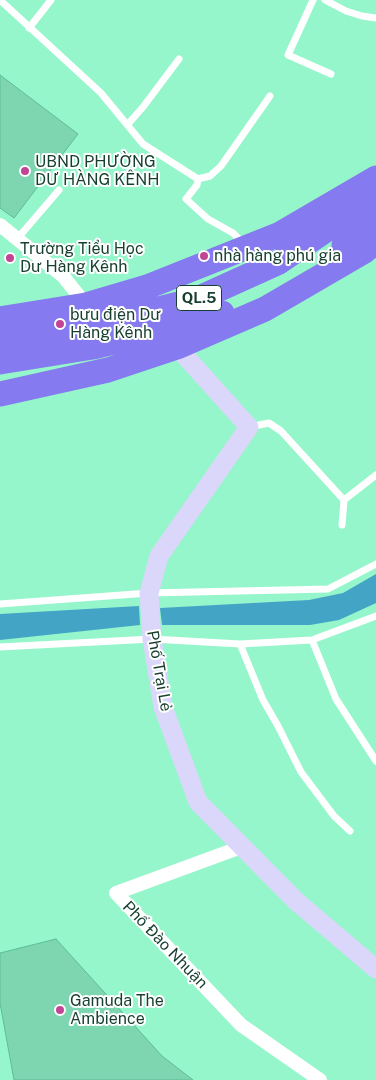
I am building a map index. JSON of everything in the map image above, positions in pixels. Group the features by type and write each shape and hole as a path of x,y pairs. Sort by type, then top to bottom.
{"highway":[{"name":"QL.5","path":"5,321 86,305 147,287 280,234 376,178"},
{"name":"QL.5","path":"0,341 91,326 195,300 278,262 376,196"},
{"name":"QL.5","path":"0,362 93,346 218,315 290,280 376,223"},
{"name":"QL.5","path":"1,394 108,370 177,347 265,309 370,250"},
{"path":"0,367 10,382 33,386"}],"street":[{"path":"0,225 63,276 86,305"},
{"path":"177,347 249,427"},
{"name":"Phố Trại Lẻ","path":"249,427 159,556 150,593 152,639 163,707 198,802 244,846 296,901 376,969"},
{"name":"Phố Đào Nhuận","path":"244,846 116,894 241,1025 320,1080"}],"lane":[{"path":"0,0 101,93 143,144 198,179 210,176 221,166 270,96"},
{"path":"29,28 51,0"},
{"path":"313,0 288,55 331,74"},
{"path":"325,0 346,11 376,18"},
{"path":"128,124 143,107 178,59"},
{"path":"198,179 197,185 186,199 208,219 233,233 238,238 243,249"},
{"path":"17,239 59,190"},
{"path":"249,427 270,423 281,431 344,500 342,525"},
{"path":"344,500 376,475"},
{"path":"0,604 150,593 328,589 376,564"},
{"path":"0,647 152,639 240,644 312,640 376,616"},
{"path":"312,640 336,699 376,761"},
{"path":"240,644 263,700 301,772 334,816 350,831"}],"water":[{"path":"376,574 376,603 339,620 310,625 162,625 160,608 309,600 343,593"},
{"path":"139,606 140,625 0,640 0,614"}],"building":[{"name":"UBND PHƯỜNG DƯ HÀNG KÊNH","path":"0,75 78,134 14,218 0,208"},
{"name":"Gamuda The Ambience","path":"56,939 162,1056 193,1080 14,1080 0,1003 0,953"}],"place":[{"name":"UBND PHƯỜNG DƯ HÀNG KÊNH","path":"25,171"},
{"name":"nhà hàng phú gia","path":"204,256"},
{"name":"Trường Tiểu Học Dư Hàng Kênh","path":"10,258"},
{"name":"bưu điện Dư Hàng Kênh","path":"60,324"},
{"name":"Gamuda The Ambience","path":"60,1010"}]}
